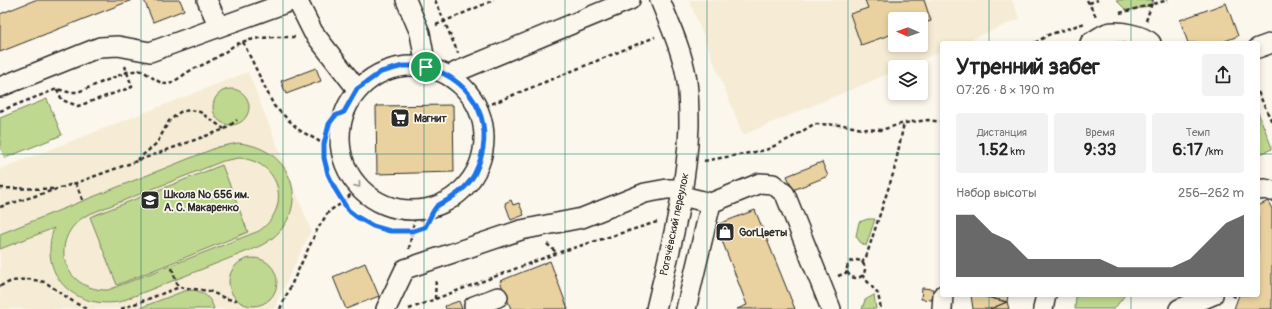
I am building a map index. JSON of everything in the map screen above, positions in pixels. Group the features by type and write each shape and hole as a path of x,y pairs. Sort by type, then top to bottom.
{"street":[{"path":"207,0 219,27"},
{"path":"0,87 100,47 118,46 150,52 219,27 254,7 295,0 312,32 357,89"},
{"path":"406,0 420,33 426,67"},
{"path":"459,74 479,109 484,132 482,155 474,176 458,194 438,206 416,210 396,208 377,201 358,186 348,172 341,153 340,132 344,112 357,89 381,72 403,66 426,67 459,74 630,0"},
{"name":"Рогачёвский переулок","path":"656,309 682,192 689,124 689,99 680,47 660,0"},
{"path":"1093,41 1107,33 1140,36 1148,41"},
{"path":"1260,47 1272,43"},
{"path":"386,309 405,269 521,230 582,218 645,193 668,189 682,192 711,203 760,183 773,184 785,194 831,309"},
{"path":"1260,190 1265,189 1272,191"},
{"path":"686,309 711,203"},
{"path":"476,309 474,306 498,297"},
{"path":"942,309 943,297"},
{"path":"1043,309 1046,297"},
{"path":"1179,309 1208,297"}],"path":[{"path":"435,0 444,21 459,74"},
{"path":"420,33 494,0"},
{"path":"1088,3 1098,0"},
{"path":"479,109 659,35"},
{"path":"243,42 274,106 299,130 324,144"},
{"path":"47,68 62,100 78,106 132,87 118,46"},
{"path":"1260,96 1272,122"},
{"path":"135,162 157,143 169,121 180,112 190,110 200,112 225,129"},
{"path":"344,112 335,116 329,124 324,144 324,158 328,174 348,210 373,226 390,231 413,231 425,227 438,206"},
{"path":"0,207 76,183 225,129 237,120"},
{"path":"703,161 766,150 791,138 814,124 881,130 904,123 928,120 940,122"},
{"path":"862,263 866,257 894,171 904,123"},
{"path":"76,183 83,202"},
{"path":"280,309 317,230 329,211 344,202 358,186"},
{"path":"0,188 58,189"},
{"path":"405,269 416,210"},
{"path":"409,309 557,253 660,222"},
{"path":"857,260 862,263 864,269 862,275 856,278 849,274 847,269 852,261 857,260"},
{"path":"172,268 178,288"},
{"path":"862,275 878,294 881,309"},
{"path":"0,286 12,281 29,280 46,282 75,304 87,309"},
{"path":"121,309 178,288 190,287 209,291 227,299 237,300"}],"shaded area":[{"path":"689,0 1012,0 1020,19 967,41 940,41 940,52 921,60 888,60 888,74 743,135"},
{"name":"Школа № 656 им. А. С. Макаренко","path":"248,72 311,230 274,309 0,309 0,169"}],"green space":[{"path":"1116,0 1153,0 1152,5 1127,11"},
{"path":"231,89 244,94 249,107 244,120 231,125 218,120 213,107 218,94"},
{"path":"47,99 62,135 5,158 0,147 0,118"},
{"path":"1260,117 1272,148 1260,154"},
{"path":"238,143 259,148 275,158 286,171 292,187 293,204 287,220 276,235 258,247 119,302 102,303 87,300 74,294 63,284 55,273 51,260 50,244 54,228 0,249 0,234 218,147","holes":["239,158 253,161 264,167 272,176 277,187 278,198 276,210 270,221 259,231 108,290 92,288 80,282 71,273 65,262 64,249 67,237 75,225 87,215 223,161"]},
{"path":"222,165 248,232 117,285 90,217"},
{"path":"868,219 875,219 866,246 860,242 856,236 859,222"},
{"path":"248,258 258,258 267,262 273,268 276,273 276,291 267,302 258,306 248,306 239,302 233,296 229,287 229,277 233,268 239,262"},
{"path":"194,290 207,296 214,309 137,309 184,291"},
{"path":"874,295 876,309 862,309 865,300"},
{"path":"1076,297 1123,297 1114,309 1075,309"}],"building":[{"path":"35,0 132,0 0,52 0,14"},
{"path":"144,0 180,0 184,10 153,22"},
{"path":"865,0 924,0 928,12 888,12 888,35 861,45 850,14 868,8"},
{"path":"1226,3 1238,36 1225,41 1187,41 1180,20"},
{"path":"928,12 931,21 928,22"},
{"path":"316,68 321,81 286,94 281,81"},
{"path":"453,105 454,172 377,174 376,106"},
{"path":"822,162 828,176 793,190 787,176"},
{"path":"511,200 513,205 519,203 524,215 511,220 505,203"},
{"path":"1268,201 1272,209 1272,309 1234,309 1238,297 1260,297 1260,205"},
{"path":"755,210 795,309 737,309 747,305 716,225"},
{"path":"550,261 568,309 511,309 500,281"},
{"path":"365,263 379,296 346,309 333,277"},
{"path":"922,288 933,289 932,300 921,299"},
{"path":"971,297 987,297 1007,302 990,309 973,309"},
{"path":"987,297 1008,297 1007,302"},
{"path":"459,301 462,309 446,309 445,306"},
{"path":"1007,302 1009,309 990,309"}],"place":[{"name":"Магнит","path":"400,118"},
{"name":"Школа № 656 им. А. С. Макаренко","path":"150,200"},
{"name":"GorЦветы","path":"725,232"}],"route":[{"path":"403,66 426,67 454,79 468,92 479,109 484,132 482,155 474,176 458,194 438,206 425,227 413,231 390,231 373,226 348,210 328,174 324,158 324,144 329,124 335,116 344,112 357,89 381,72 403,66"}]}
